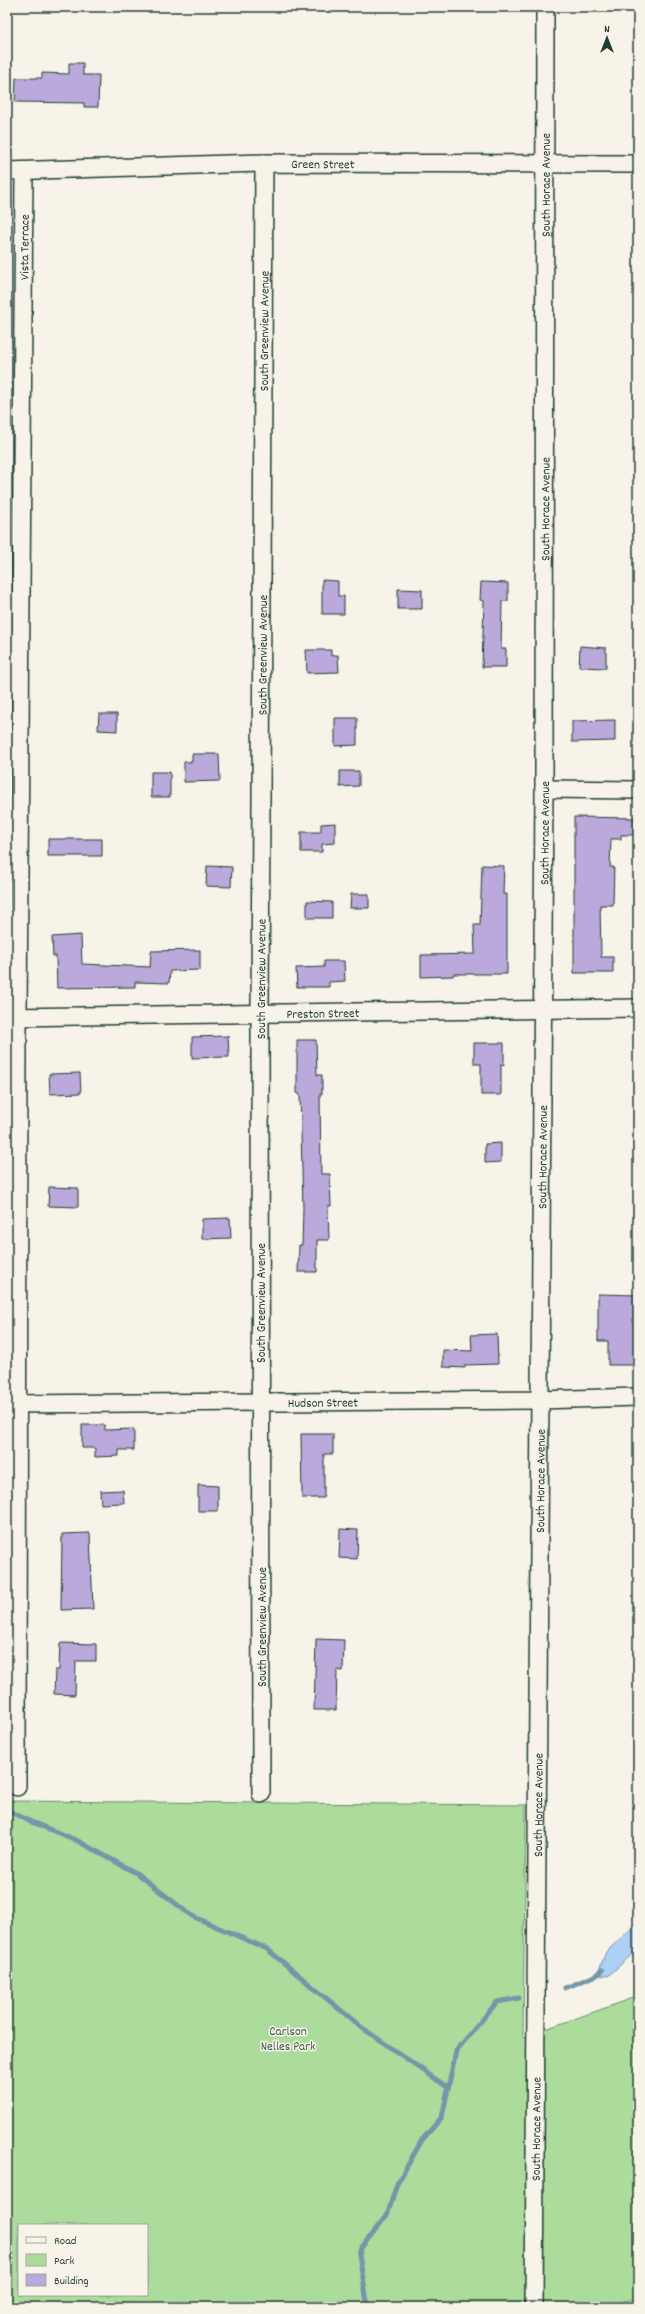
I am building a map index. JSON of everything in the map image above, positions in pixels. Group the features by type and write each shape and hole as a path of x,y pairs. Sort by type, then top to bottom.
{"street":[{"name":"South Horace Avenue","path":"534,2307 538,1400 544,789 544,7"},
{"name":"Green Street","path":"7,171 264,164 638,164"},
{"name":"South Greenview Avenue","path":"261,1794 260,1013 264,164"},
{"name":"Vista Terrace","path":"17,1787 13,1404 13,1017 24,171"},
{"path":"544,789 638,790"},
{"name":"Preston Street","path":"13,1017 638,1008"},
{"name":"Hudson Street","path":"13,1404 538,1400 638,1396"}],"green space":[{"name":"Carlson Nelles Park","path":"7,1801 526,1805 523,2037 625,2001 638,1994 638,2298 598,2307 7,2307"}],"water":[{"path":"638,1922 638,1949 608,1976 597,1975 606,1952"}],"building":[{"path":"69,63 83,63 83,75 99,75 98,107 84,107 84,103 15,102 16,78 42,78 42,73 69,74"},
{"path":"322,580 338,581 338,596 344,596 344,614 322,614"},
{"path":"481,582 508,583 508,601 502,601 501,649 506,649 506,667 482,667 484,601 480,600"},
{"path":"398,589 422,590 422,609 398,609"},
{"path":"580,646 606,648 606,668 579,667"},
{"path":"306,650 331,650 331,656 338,655 339,672 307,673"},
{"path":"99,714 117,714 117,731 98,730"},
{"path":"335,718 357,718 357,745 335,746"},
{"path":"615,720 615,741 572,742 572,721"},
{"path":"192,754 219,754 220,781 184,782 184,762 192,762"},
{"path":"340,771 359,771 359,786 340,787"},
{"path":"151,772 170,772 170,797 151,797"},
{"path":"574,817 638,818 638,835 621,835 621,839 611,839 610,867 614,867 613,905 600,905 601,957 613,957 613,973 574,973"},
{"path":"335,823 335,843 322,844 322,852 301,852 301,832 321,832 321,824"},
{"path":"48,839 102,839 102,856 48,856"},
{"path":"482,865 504,866 503,894 507,894 507,974 453,974 453,976 421,977 421,955 475,954 474,925 480,925"},
{"path":"207,866 232,867 231,887 206,886"},
{"path":"351,894 369,894 369,908 350,908"},
{"path":"307,901 332,902 332,918 307,918"},
{"path":"81,935 82,964 150,967 151,951 200,950 200,970 170,971 169,983 135,982 135,987 57,988 56,956 53,956 52,937"},
{"path":"324,961 344,961 345,981 329,982 329,987 297,987 296,968 324,967"},
{"path":"228,1036 229,1057 192,1058 192,1037"},
{"path":"297,1040 316,1040 317,1075 322,1075 322,1094 320,1094 321,1174 330,1174 331,1206 328,1206 329,1240 317,1240 317,1272 298,1272 299,1245 302,1245 303,1209 300,1094 297,1094"},
{"path":"474,1043 504,1043 504,1065 501,1064 501,1095 481,1095 481,1064 474,1064"},
{"path":"80,1073 81,1093 50,1094 49,1074"},
{"path":"501,1143 501,1162 485,1163 485,1144"},
{"path":"49,1187 78,1188 78,1207 48,1206"},
{"path":"230,1218 231,1238 202,1239 202,1219"},
{"path":"598,1294 638,1295 638,1365 608,1365 608,1341 598,1341"},
{"path":"497,1334 498,1364 465,1365 465,1368 443,1367 443,1350 472,1351 471,1335"},
{"path":"82,1425 105,1425 105,1430 134,1429 134,1450 119,1450 119,1456 95,1457 95,1448 82,1448"},
{"path":"301,1434 333,1434 333,1454 324,1454 324,1498 302,1498"},
{"path":"198,1485 218,1486 218,1511 198,1511"},
{"path":"123,1490 124,1503 101,1504 100,1491"},
{"path":"340,1529 358,1530 357,1559 339,1558"},
{"path":"90,1533 93,1609 61,1610 62,1534"},
{"path":"316,1639 344,1640 343,1671 337,1670 336,1710 314,1710"},
{"path":"60,1643 96,1644 96,1661 76,1661 75,1695 54,1694 55,1670 59,1670"}],"waterway":[{"path":"7,1810 29,1821 76,1840 136,1873 192,1916 267,1949 361,2027 447,2087"},
{"path":"565,1988 597,1975 602,1970"},
{"path":"368,2307 359,2255 361,2248 387,2215 397,2184 422,2140 442,2117 456,2051 497,2002 519,1998"}]}
